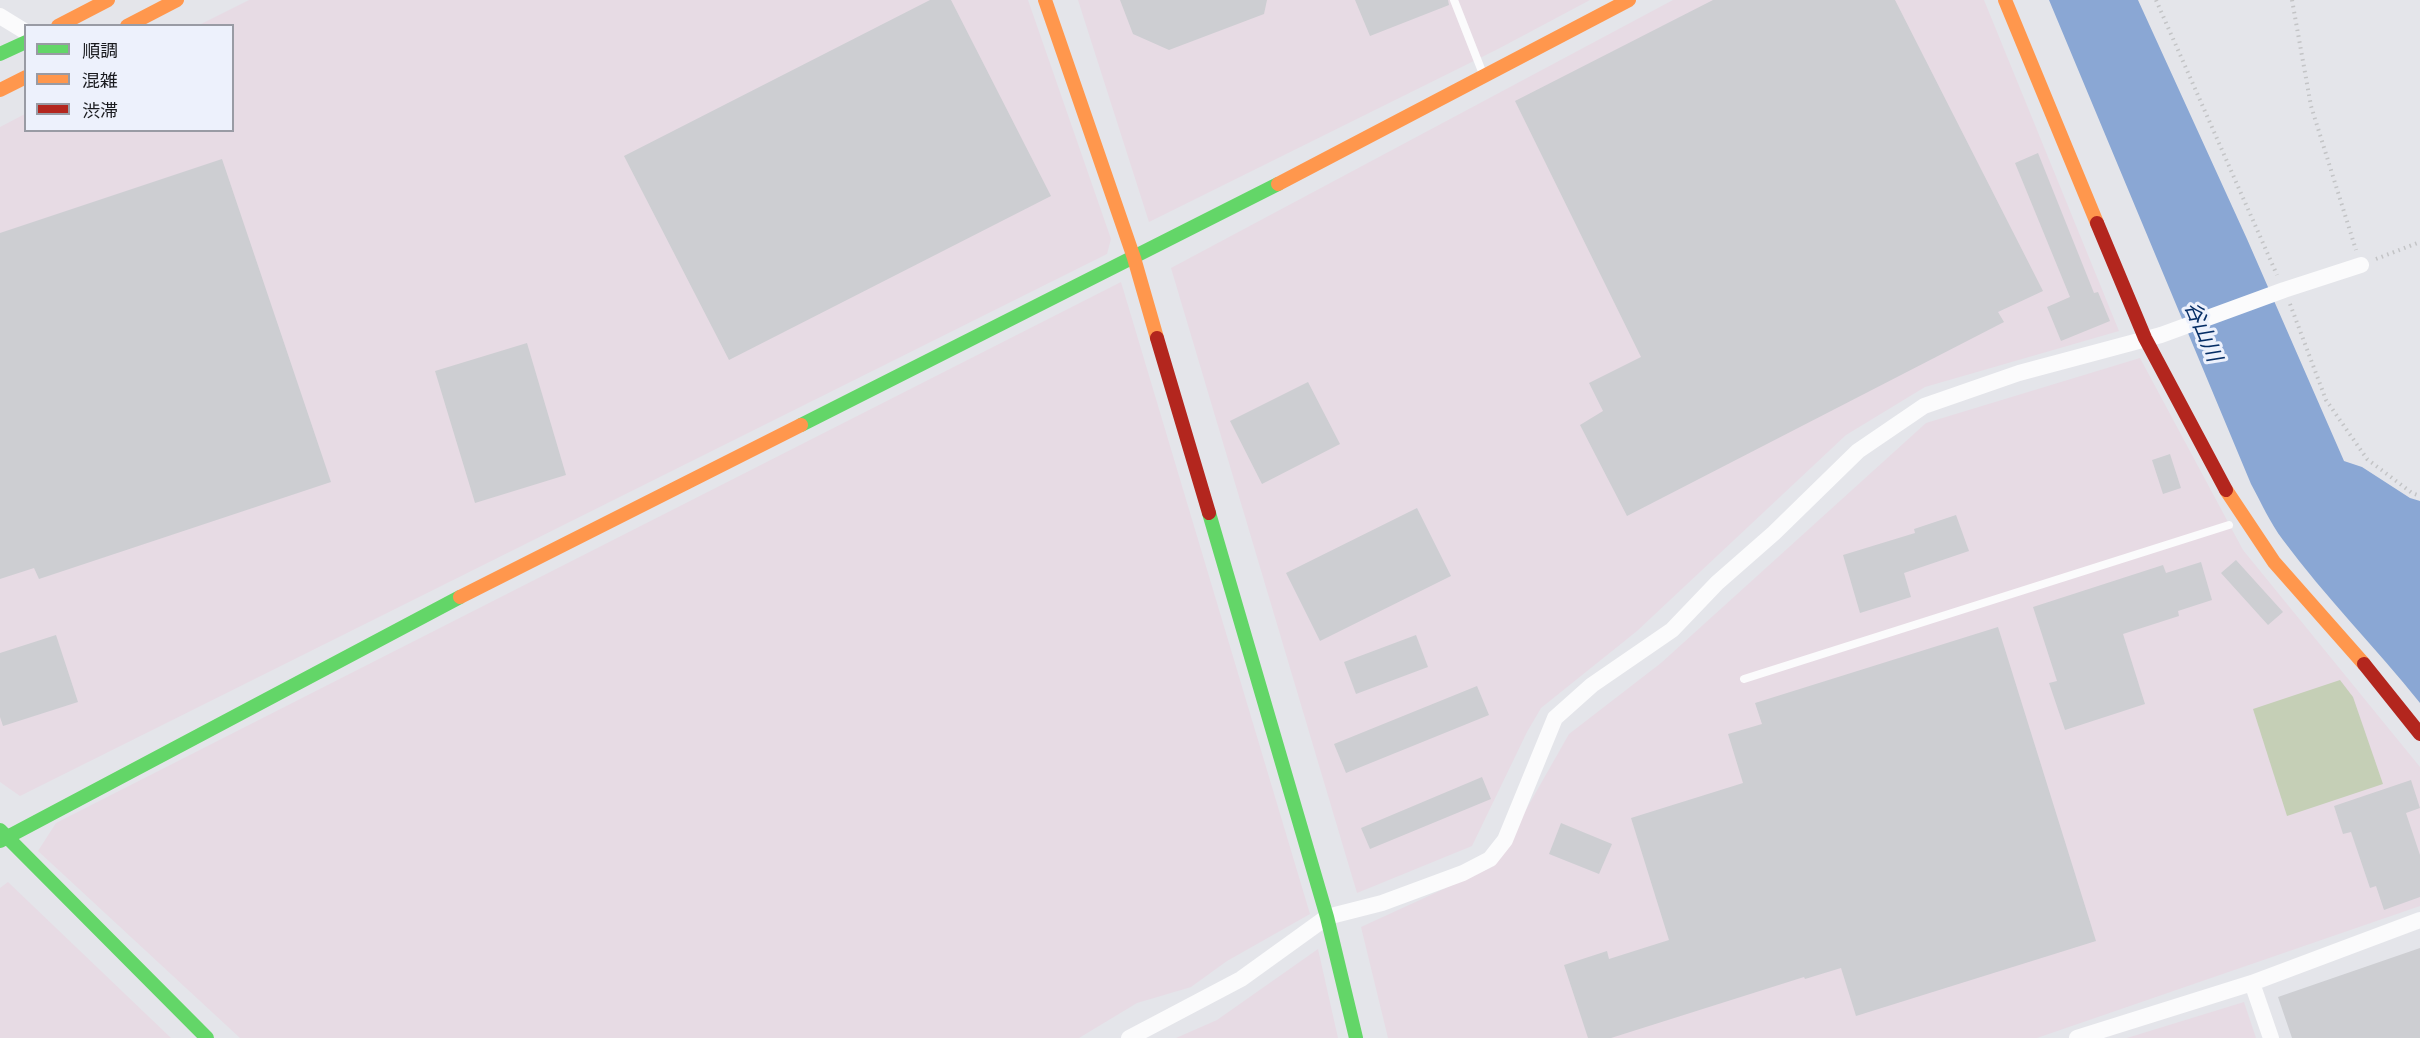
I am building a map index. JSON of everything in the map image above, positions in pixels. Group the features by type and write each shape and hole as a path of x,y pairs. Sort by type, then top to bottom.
{"main road":[{"path":"62,24 108,0"},
{"path":"131,24 177,0"},
{"path":"1045,0 1134,258 1327,917 1356,1038"},
{"path":"207,1038 2,836 460,597 1134,258 1629,0"},
{"path":"2005,0 2153,337 2233,504 2274,562 2380,682 2420,734"},
{"path":"0,54 24,43"},
{"path":"0,90 24,78"}],"street":[{"path":"0,16 24,31"},
{"path":"1129,1038 1240,979 1327,917 1382,903 1463,873 1490,859 1505,840 1555,718 1592,685 1672,630 1717,583 1774,533 1858,450 1924,406 2019,373 2153,337 2361,265"},
{"path":"2077,1038 2252,983 2420,920"},
{"path":"2252,983 2271,1038"}],"lane":[{"path":"1454,0 1484,77"},
{"path":"1744,679 2229,525"}],"path":[{"path":"2156,0 2284,290 2326,400 2367,459 2412,494 2420,496"},
{"path":"2292,0 2311,106 2361,265 2420,242"}],"shaded area":[{"path":"249,0 1028,0 1111,239 1107,254 20,796 0,782 0,127 24,115 24,132 234,132 234,24 201,24"},
{"path":"1078,0 1590,0 1498,49 1149,222"},
{"path":"1673,0 1984,0 2119,331 1925,387 1846,435 1637,631 1541,708 1472,846 1357,893 1171,268"},
{"path":"1121,282 1310,914 1227,961 1191,987 1137,1003 1079,1038 240,1038 38,851 56,823"},
{"path":"2140,358 2243,550 2420,767 2420,906 2037,1038 1388,1038 1361,927 1494,866 1569,734 1661,663 1926,423"},
{"path":"8,882 171,1038 0,1038 0,888"},
{"path":"1318,949 1338,1038 1176,1038 1217,1020"},
{"path":"2244,1002 2256,1038 2127,1038"}],"green space":[{"path":"2340,680 2353,697 2383,784 2287,816 2253,709"}],"water":[{"name":"谷山川","path":"2049,0 2138,0 2247,239 2344,461 2362,467 2410,498 2420,501 2420,703 2299,561 2278,533 2251,484"}],"building":[{"path":"930,0 951,0 1051,196 729,360 624,156"},
{"path":"1120,0 1267,0 1264,14 1169,50 1133,34"},
{"path":"1355,0 1448,0 1449,5 1370,36"},
{"path":"1713,0 1895,0 2043,291 1998,312 2004,322 1627,516 1580,425 1603,411 1589,383 1641,357 1515,101"},
{"path":"2038,153 2094,293 2098,292 2110,321 2061,341 2047,307 2070,297 2015,163"},
{"path":"222,159 331,482 39,579 34,568 0,579 0,233"},
{"path":"527,343 566,475 475,503 435,371"},
{"path":"1308,382 1340,444 1262,484 1230,421"},
{"path":"2170,454 2181,488 2163,494 2152,460"},
{"path":"1417,508 1451,576 1320,641 1286,573"},
{"path":"1956,515 1969,551 1904,573 1911,597 1860,613 1843,555 1915,533 1914,529"},
{"path":"2236,560 2283,612 2268,625 2221,573"},
{"path":"2201,562 2212,600 2178,611 2179,616 2123,634 2145,704 2065,730 2049,683 2057,681 2033,607 2163,565 2166,573"},
{"path":"1998,627 2096,941 1856,1016 1841,968 1805,979 1804,977 1611,1038 1588,1038 1564,965 1607,951 1609,959 1669,940 1631,818 1743,783 1728,734 1762,724 1755,703"},
{"path":"56,635 78,702 3,726 0,717 0,653"},
{"path":"1416,635 1428,667 1356,694 1344,662"},
{"path":"1477,686 1489,715 1346,773 1334,744"},
{"path":"1482,777 1491,799 1370,849 1361,828"},
{"path":"2411,780 2420,808 2406,813 2420,855 2420,897 2384,910 2376,886 2370,888 2351,832 2343,834 2334,806"},
{"path":"1561,823 1612,844 1599,874 1549,854"},
{"path":"2420,948 2420,1038 2292,1038 2278,997"}],"traffic: fast":[{"path":"0,54 24,43"},
{"path":"801,425 1278,184"},
{"path":"1209,513 1327,917 1356,1038"},
{"path":"0,841 460,597"},
{"path":"0,830 207,1038"}],"traffic: slow":[{"path":"62,24 108,0"},
{"path":"131,24 177,0"},
{"path":"1045,0 1134,258 1157,338"},
{"path":"1278,184 1629,0"},
{"path":"2005,0 2097,223"},
{"path":"0,90 24,78"},
{"path":"460,597 801,425"},
{"path":"2226,490 2274,562 2364,664"}],"traffic: jam":[{"path":"2097,223 2145,338 2226,490"},
{"path":"1157,338 1209,513"},
{"path":"2364,664 2420,734"}]}
